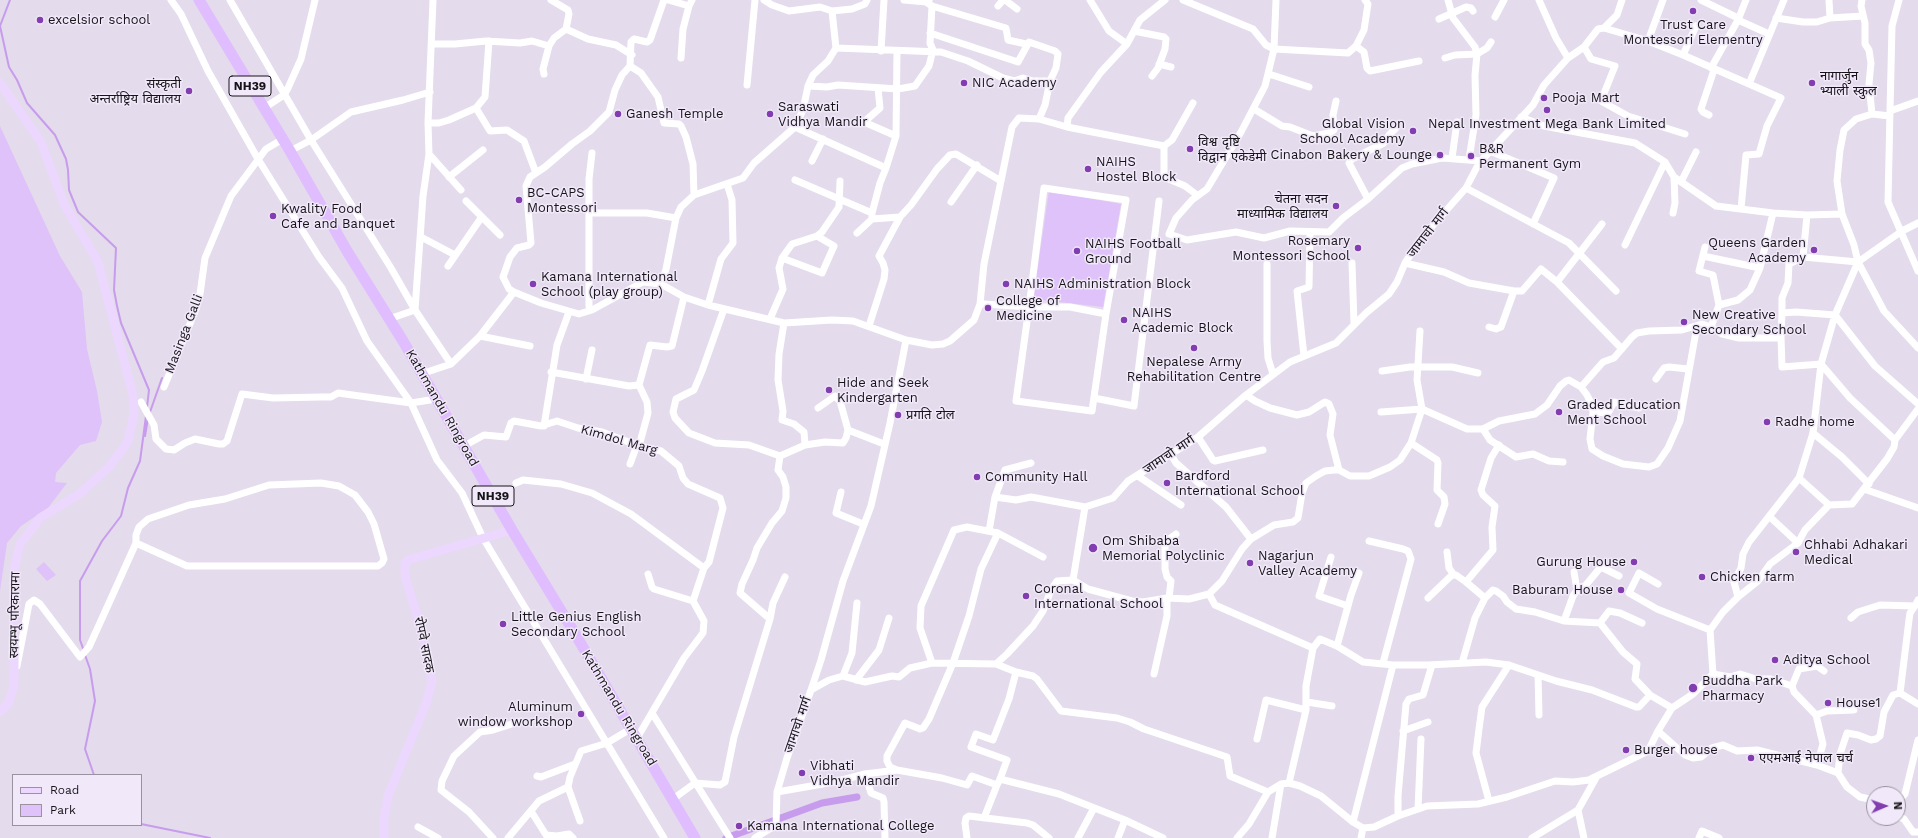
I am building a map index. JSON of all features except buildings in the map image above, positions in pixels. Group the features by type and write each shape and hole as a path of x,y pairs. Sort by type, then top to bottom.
{"highway":[{"name":"Kathmandu Ringroad","path":"199,0 283,139 343,244 389,319 512,530 695,838"}],"main road":[{"name":"स्वयम्भू परिकारामा","path":"0,82 41,142 64,204 98,262 133,395 134,414 128,442 108,468 94,482 59,508 40,518 20,544 14,570 14,685 9,702 0,712"},
{"name":"रोपवे सादक","path":"385,835 384,819 388,796 428,701 432,681 422,632 405,576 405,563 408,560 512,530"}],"street":[{"path":"171,0 181,14 208,71 258,159 319,257 342,288 367,341 411,403 437,460 462,493 483,538 664,838"},
{"path":"230,0 311,140 391,268 415,310 451,364"},
{"path":"264,108 284,94 301,59 315,0"},
{"path":"415,310 423,196 429,154 428,123 433,0"},
{"path":"544,74 543,69 549,46 554,38 566,29 569,14 568,10 551,0"},
{"path":"664,0 650,40 647,42 634,39 632,42 630,66 622,74 615,90 609,112 590,131 572,144 554,161 530,177 526,186 531,242 529,245 517,248 510,257 503,277 509,289 514,292 569,312 579,314 587,312 643,282 661,284 684,297 708,305 784,323 832,320 853,321 906,340 932,345 943,344 950,341 974,320 980,304 984,264 1000,181 1012,127 1019,118 1039,119 1164,146 1172,140 1193,103"},
{"path":"668,0 691,3 683,30 681,58"},
{"path":"747,85 754,0"},
{"path":"764,0 772,5 789,11 820,7 832,11 852,9 865,4 867,0"},
{"path":"881,51 884,0"},
{"path":"904,0 929,3 1006,28 1006,37 1008,40 1026,44 1029,42 1055,51 1058,54 1056,68 1050,81 1047,101 1039,119"},
{"path":"998,6 1004,0 1017,9"},
{"path":"1090,0 1106,27 1127,44"},
{"path":"1067,126 1068,118 1101,72 1127,44 1140,20 1165,0"},
{"path":"1182,0 1253,28 1266,45 1274,49 1348,53 1356,46 1364,30 1368,4 1365,0"},
{"path":"1276,0 1274,49 1270,74 1254,109 1207,189 1197,195 1176,218 1169,234 1187,240 1236,232 1264,238 1290,231 1310,233 1329,232 1343,218 1368,199 1402,168 1422,162 1452,158 1481,161"},
{"path":"1448,0 1453,18 1475,47 1477,54 1476,115 1469,159"},
{"path":"1495,17 1504,0"},
{"path":"1539,0 1556,38 1568,58"},
{"name":"जामाचो मार्ग","path":"1085,507 1113,498 1128,481 1138,476 1170,453 1198,437 1246,395 1290,362 1336,343 1354,324 1389,294 1400,276 1405,263 1421,239 1466,188 1481,161 1534,105 1544,85 1568,58 1584,47 1598,29 1604,28 1617,15 1622,0"},
{"path":"1648,41 1663,0"},
{"path":"1709,114 1703,112 1701,109 1712,69 1738,20 1746,0"},
{"path":"1749,84 1784,0"},
{"path":"1829,0 1830,18"},
{"path":"1862,0 1860,6 1865,23 1865,44 1869,50 1871,63 1868,84 1872,114"},
{"path":"1899,0 1892,26 1888,202 1902,231 1918,271"},
{"path":"1706,1 1736,17 1738,20 1769,34"},
{"path":"808,86 827,87 838,85 898,89 915,86 929,66 932,50 929,3"},
{"path":"1439,19 1468,7 1473,11"},
{"path":"661,284 666,270 676,218 681,207 694,195 743,178 754,163 795,127 803,110 808,86 813,75 828,61 836,48 832,11"},
{"path":"1776,18 1803,22 1817,22 1830,18 1863,16"},
{"path":"1683,55 1696,26"},
{"path":"1604,28 1648,41 1780,97 1781,100 1767,126 1759,154 1746,156 1740,209"},
{"path":"566,29 588,39 616,45 632,55"},
{"path":"1134,31 1165,38 1165,49 1152,76"},
{"path":"930,33 1018,62 1026,44"},
{"path":"432,44 455,44 476,41 520,43 532,41 549,46"},
{"path":"428,123 444,122 476,108 485,97 489,41"},
{"path":"1445,58 1456,55 1477,54 1487,48 1491,42"},
{"path":"1356,46 1364,52 1370,71 1419,61"},
{"path":"1584,47 1591,59 1616,66 1601,101 1628,116 1685,134"},
{"path":"836,48 881,51 932,50 968,61 1003,78 1014,81 1023,78 1033,81 1050,81"},
{"path":"857,233 872,216 880,183 896,136 898,89 897,51"},
{"path":"1159,64 1171,67"},
{"path":"630,66 641,73 658,98 664,123 679,124 681,126 686,137 693,164 694,195"},
{"path":"1270,74 1309,87"},
{"path":"878,88 880,108 864,122 896,136"},
{"path":"290,151 311,140 351,112 430,92"},
{"path":"1254,109 1282,126 1290,127 1313,136 1329,133 1334,130 1333,115 1336,101"},
{"path":"1918,101 1890,113 1872,114 1856,119 1844,130 1840,150 1837,181 1842,214 1854,245 1858,262 1884,311 1918,348"},
{"path":"476,108 490,131 507,130 524,141 536,173"},
{"path":"1521,117 1544,126 1635,143 1665,162 1674,177 1716,206 1773,214 1842,214"},
{"path":"1452,158 1457,122"},
{"path":"795,127 886,168"},
{"path":"1368,199 1349,163 1352,159 1384,143 1392,131 1396,128"},
{"name":"Masinga Galli","path":"164,387 196,309 200,294 205,258 231,196 266,150 283,139"},
{"path":"812,161 823,139"},
{"path":"1164,146 1164,177 1186,186 1197,195"},
{"path":"449,177 483,150"},
{"path":"1490,151 1554,178 1533,224"},
{"path":"1682,182 1696,152"},
{"path":"589,306 589,178 592,153"},
{"path":"429,154 461,190"},
{"path":"869,326 884,274 883,263 879,256 900,217 950,155 956,154 977,165 1000,181"},
{"path":"1625,245 1665,162"},
{"path":"951,202 977,165"},
{"path":"1673,213 1675,198 1674,177"},
{"path":"795,180 872,216 900,217"},
{"path":"770,319 783,289 779,268 782,258 792,244 817,236 822,232 839,207 840,181"},
{"path":"708,305 721,259 733,243 732,200 727,184"},
{"path":"1044,188 1126,200 1106,314 1094,398 1092,411 1016,401 1044,188"},
{"path":"1466,188 1569,243 1616,291"},
{"path":"466,201 481,218 500,235"},
{"path":"1094,398 1134,406 1159,201"},
{"path":"590,213 647,213 676,218"},
{"path":"1719,305 1738,300 1750,290 1760,268 1773,214"},
{"path":"1803,257 1807,215"},
{"path":"448,266 481,218"},
{"path":"1738,597 1734,582 1740,568 1743,554 1750,542 1760,531 1799,478 1813,433 1821,364 1835,315 1858,262 1902,231 1918,223"},
{"path":"1557,282 1602,224"},
{"path":"1304,356 1297,291 1309,287 1310,233"},
{"path":"421,236 455,255"},
{"path":"782,258 822,273 834,246 817,236"},
{"path":"1705,247 1699,271 1713,275 1719,305 1711,327"},
{"path":"1703,256 1760,268"},
{"path":"1821,364 1782,367 1782,298 1788,283 1789,264 1803,257 1858,262"},
{"path":"1352,263 1354,324"},
{"path":"1405,263 1444,272 1469,283 1514,291 1522,291 1541,269 1557,282 1622,349"},
{"path":"1267,264 1267,341 1268,358 1273,374"},
{"path":"1489,327 1496,329 1501,327 1514,291"},
{"path":"421,374 451,364 480,336 514,292"},
{"path":"630,464 638,446 648,412 647,402 639,385 650,345 667,347 672,346 684,297"},
{"path":"984,304 1029,307 1070,307 1106,314"},
{"path":"724,309 694,390 676,399 673,412 674,418 689,433 716,443 749,445 780,456 805,445 825,442 843,443 848,430 840,401 835,396 818,408"},
{"path":"389,319 415,310"},
{"path":"544,426 551,372 557,345 569,312"},
{"path":"1782,313 1796,312 1835,315 1875,366 1918,404"},
{"path":"784,323 779,354 778,380 783,411 782,420 794,424 804,432 805,445"},
{"path":"1581,387 1603,362 1614,358 1637,333 1682,330 1702,324 1711,327 1722,334 1739,338 1781,337"},
{"path":"1381,412 1422,409 1446,418 1463,428 1484,429 1499,420 1535,414 1547,405 1560,386 1569,380 1581,387 1589,397 1593,412 1590,439 1592,449 1603,456 1623,464 1648,467 1653,466 1661,459 1668,448 1680,421 1688,369 1697,326"},
{"path":"996,664 1033,626 1043,611 1051,590 1057,581 1073,580 1088,589 1132,602 1143,602 1168,598 1189,599 1208,594 1222,581 1242,549 1252,539 1274,525 1293,522 1298,518 1302,493 1306,483 1325,471 1339,470 1350,476 1369,476 1378,473 1400,460 1411,443 1422,409 1418,390 1420,331"},
{"path":"480,336 530,346"},
{"path":"811,690 821,660 843,580 871,506 890,423 906,340"},
{"path":"586,379 592,350"},
{"path":"1821,364 1850,398 1894,440"},
{"path":"1382,371 1418,367 1452,367 1478,373"},
{"path":"1656,379 1664,368 1669,367 1688,369"},
{"path":"551,372 629,386 639,385"},
{"path":"141,402 154,425 156,439 166,449 174,450 195,439 220,444 227,441 242,394 273,398 331,397 338,393 411,403 436,399"},
{"path":"1246,395 1270,408 1297,415 1309,412 1325,402 1329,404 1332,414 1330,435 1339,470"},
{"path":"1593,412 1608,413 1614,402 1639,408"},
{"path":"1237,838 1249,824 1268,792 1281,784 1289,783 1321,796 1353,822 1363,828 1374,827 1398,816 1427,806 1478,804 1555,781 1573,782 1589,780 1648,751 1672,708 1693,694 1713,674 1710,630 1738,597 1758,580 1770,564 1798,543 1805,530 1829,505 1852,504 1867,487 1887,459 1894,447 1894,440 1918,409"},
{"name":"Kimdol Marg","path":"464,446 484,435 506,437 511,423 514,421 544,426 557,421 564,422 578,428 592,429 614,435 638,446 661,451 679,466 683,478 688,484 720,498 723,508 709,562 704,568 694,601"},
{"path":"1484,429 1490,440 1516,457 1533,454 1549,461 1563,462"},
{"path":"848,430 884,444"},
{"path":"1813,433 1842,457 1867,487 1918,508"},
{"path":"1198,437 1213,460 1216,461 1262,450"},
{"path":"1411,443 1436,460 1438,463 1437,490 1444,497 1445,504 1438,524"},
{"path":"1466,582 1494,550 1492,527 1495,506 1482,495 1481,490 1491,458 1499,445"},
{"path":"1170,453 1176,463 1226,507 1252,539"},
{"path":"770,619 740,593 742,584 757,548 772,523 782,511 786,498 784,477 778,470 780,456"},
{"path":"989,531 996,497 1005,470 1032,463"},
{"path":"1138,476 1181,505"},
{"path":"1799,478 1829,505"},
{"path":"516,483 522,480 561,484 592,492 631,514 704,568"},
{"path":"14,685 28,604 34,600 40,604 80,657 89,647 136,543 136,535 139,527 148,519 177,509 225,500 269,485 320,483 339,486 347,490 361,502 374,524 384,559 378,566 187,566 136,543"},
{"path":"841,492 836,513 863,524"},
{"path":"996,497 1016,500 1032,496 1085,507 1073,580"},
{"path":"1770,517 1798,543"},
{"path":"932,663 920,628 921,606 954,530 967,527 998,533 1043,557"},
{"path":"998,533 981,569 970,616 953,663 929,719 923,728 920,729 905,723 887,756 887,761 890,767 897,770 942,778 967,785 972,776 1059,794 1125,820 1162,838"},
{"path":"1154,674 1167,616 1171,581 1167,577 1165,569 1165,542 1176,534"},
{"path":"1369,541 1408,551 1411,559 1383,663"},
{"path":"1447,552 1449,568 1454,575 1466,582 1485,598"},
{"path":"1331,556 1319,596 1348,606"},
{"path":"1577,588 1585,586 1600,568 1619,576"},
{"path":"1564,621 1577,588 1574,580 1574,572"},
{"path":"1337,646 1359,573"},
{"path":"1658,584 1639,573 1629,594 1656,610 1710,630"},
{"path":"580,821 568,787 570,777 581,751 634,733 652,713 684,658 703,633 704,621 694,601 654,589 648,574"},
{"path":"1428,598 1454,575"},
{"path":"673,799 695,783 720,785 725,782 734,737 770,619 773,603 785,577"},
{"path":"1462,663 1475,618 1485,598 1493,590 1503,596 1507,602 1516,609 1535,612 1564,621 1600,623 1624,652 1637,664 1635,679 1650,695 1672,708"},
{"path":"1208,594 1215,606 1312,648"},
{"path":"857,603 852,653 843,676 865,682 892,676 900,677 910,668 932,663 996,664 1016,672 1033,676 1037,679 1061,711 1106,718 1117,718 1130,722 1144,729 1227,757 1230,776 1268,792"},
{"path":"1851,618 1858,612 1880,605 1916,603"},
{"path":"1838,773 1840,754 1847,733 1871,740 1880,736 1884,712 1897,694 1910,613 1916,603"},
{"path":"1600,623 1609,611 1620,612 1642,623"},
{"path":"856,680 879,650 889,618"},
{"path":"1289,783 1306,710 1306,686 1312,648 1320,639 1337,646 1363,662 1393,665 1432,665 1486,662 1509,665 1538,675 1592,690 1636,707 1639,707 1650,695"},
{"path":"1353,822 1393,665"},
{"path":"1398,816 1398,796 1406,704 1409,699 1422,695 1432,665"},
{"path":"1489,801 1476,753 1482,708 1509,665"},
{"path":"1817,764 1823,744 1816,715 1794,692 1792,686 1799,669 1817,666 1824,671"},
{"path":"984,818 1007,760 971,747 976,734 993,740 1009,699 1016,672"},
{"path":"1713,674 1730,677 1740,674 1756,679 1771,679 1792,686"},
{"path":"1538,675 1539,716"},
{"name":"जामाचो मार्ग","path":"754,838 776,825 777,792 786,758 811,690 829,680 843,676"},
{"path":"1897,694 1918,704"},
{"path":"1257,739 1266,700 1306,710"},
{"path":"1307,702 1332,706"},
{"path":"1816,715 1827,711 1854,710"},
{"path":"652,713 730,838"},
{"path":"493,838 469,812 441,790 442,781 454,756 480,732 493,730 521,721"},
{"path":"1403,731 1428,722"},
{"path":"1658,731 1685,755 1694,758 1701,757 1712,748 1723,745 1737,751 1757,750 1817,764 1838,773 1847,787 1860,797 1866,798"},
{"path":"1418,809 1421,739"},
{"path":"1906,790 1918,740"},
{"path":"537,776 541,777 575,764"},
{"path":"777,792 834,782 866,774 897,770"},
{"path":"866,774 871,793 883,798 885,838"},
{"path":"1532,838 1578,810 1597,776"},
{"path":"1272,838 1281,784"},
{"path":"508,838 539,801 568,787"},
{"path":"1078,838 1094,808"},
{"path":"1578,810 1584,838"},
{"path":"531,811 546,835 557,836 569,834 573,838"},
{"path":"967,838 965,828 966,818 969,816 1028,823 1033,825 1049,838"},
{"path":"1118,838 1125,820"},
{"path":"1906,822 1913,832 1918,832"},
{"path":"418,827 438,838"},
{"path":"1361,838 1363,828"},
{"path":"1699,838 1702,831 1719,838"}],"green space":[{"path":"0,126 60,256 82,292 87,349 97,391 102,422 96,441 80,445 56,473 55,482 67,483 48,508 21,526 7,543 0,591"},
{"name":"NAIHS Football Ground","path":"1049,191 1121,204 1103,307 1033,299"},
{"path":"44,562 56,575 47,581 36,569"}],"waterway":[{"path":"10,0 0,26 9,67 17,80 27,103 55,135 66,159 69,190 78,212 116,248 114,290 117,306 121,323 149,390 147,407"},
{"path":"150,412 162,378"},
{"path":"84,651 80,640 80,581 102,541 121,516 128,488 140,461 146,416"},
{"path":"145,436 148,418"},
{"path":"85,655 90,669 95,701 85,749 94,774"},
{"path":"726,838 822,803 857,797"},
{"path":"142,824 210,838"}],"place":[{"name":"Trust Care Montessori Elementry","path":"1693,11"},
{"name":"excelsior school","path":"40,20"},
{"name":"NIC Academy","path":"964,83"},
{"name":"नागार्जुन भ्याली स्कुल","path":"1812,83"},
{"name":"संस्कृती अन्तर्राष्ट्रिय विद्यालय","path":"189,91"},
{"name":"Pooja Mart","path":"1544,98"},
{"name":"Nepal Investment Mega Bank Limited","path":"1547,110"},
{"name":"Ganesh Temple","path":"618,114"},
{"name":"Saraswati Vidhya Mandir","path":"770,114"},
{"name":"Global Vision School Academy","path":"1413,131"},
{"name":"विश्व दृष्टि विद्वान एकेडेमी","path":"1190,149"},
{"name":"Cinabon Bakery & Lounge","path":"1440,155"},
{"name":"B&R Permanent Gym","path":"1471,156"},
{"name":"NAIHS Hostel Block","path":"1088,169"},
{"name":"BC-CAPS Montessori","path":"519,200"},
{"name":"चेतना सदन माध्यामिक विद्यालय","path":"1336,206"},
{"name":"Kwality Food Cafe and Banquet","path":"273,216"},
{"name":"Rosemary Montessori School","path":"1358,248"},
{"name":"Queens Garden Academy","path":"1814,250"},
{"name":"NAIHS Football Ground","path":"1077,251"},
{"name":"Kamana International School (play group)","path":"533,284"},
{"name":"NAIHS Administration Block","path":"1006,284"},
{"name":"College of Medicine","path":"988,308"},
{"name":"NAIHS Academic Block","path":"1124,320"},
{"name":"New Creative Secondary School","path":"1684,322"},
{"name":"Nepalese Army Rehabilitation Centre","path":"1194,348"},
{"name":"Hide and Seek Kindergarten","path":"829,390"},
{"name":"Graded Education Ment School","path":"1559,412"},
{"name":"प्रगति टोल","path":"898,415"},
{"name":"Radhe home","path":"1767,422"},
{"name":"Community Hall","path":"977,477"},
{"name":"Bardford International School","path":"1167,483"},
{"name":"Om Shibaba Memorial Polyclinic","path":"1093,548"},
{"name":"Chhabi Adhakari Medical","path":"1796,552"},
{"name":"Gurung House","path":"1634,562"},
{"name":"Nagarjun Valley Academy","path":"1250,563"},
{"name":"Chicken farm","path":"1702,577"},
{"name":"Baburam House","path":"1621,590"},
{"name":"Coronal International School","path":"1026,596"},
{"name":"Little Genius English Secondary School","path":"503,624"},
{"name":"Aditya School","path":"1775,660"},
{"name":"Buddha Park Pharmacy","path":"1693,688"},
{"name":"House1","path":"1828,703"},
{"name":"Aluminum window workshop","path":"581,714"},
{"name":"Burger house","path":"1626,750"},
{"name":"एएमआई नेपाल चर्च","path":"1751,758"},
{"name":"Vibhati Vidhya Mandir","path":"802,773"},
{"name":"Kamana International College","path":"739,826"}]}
